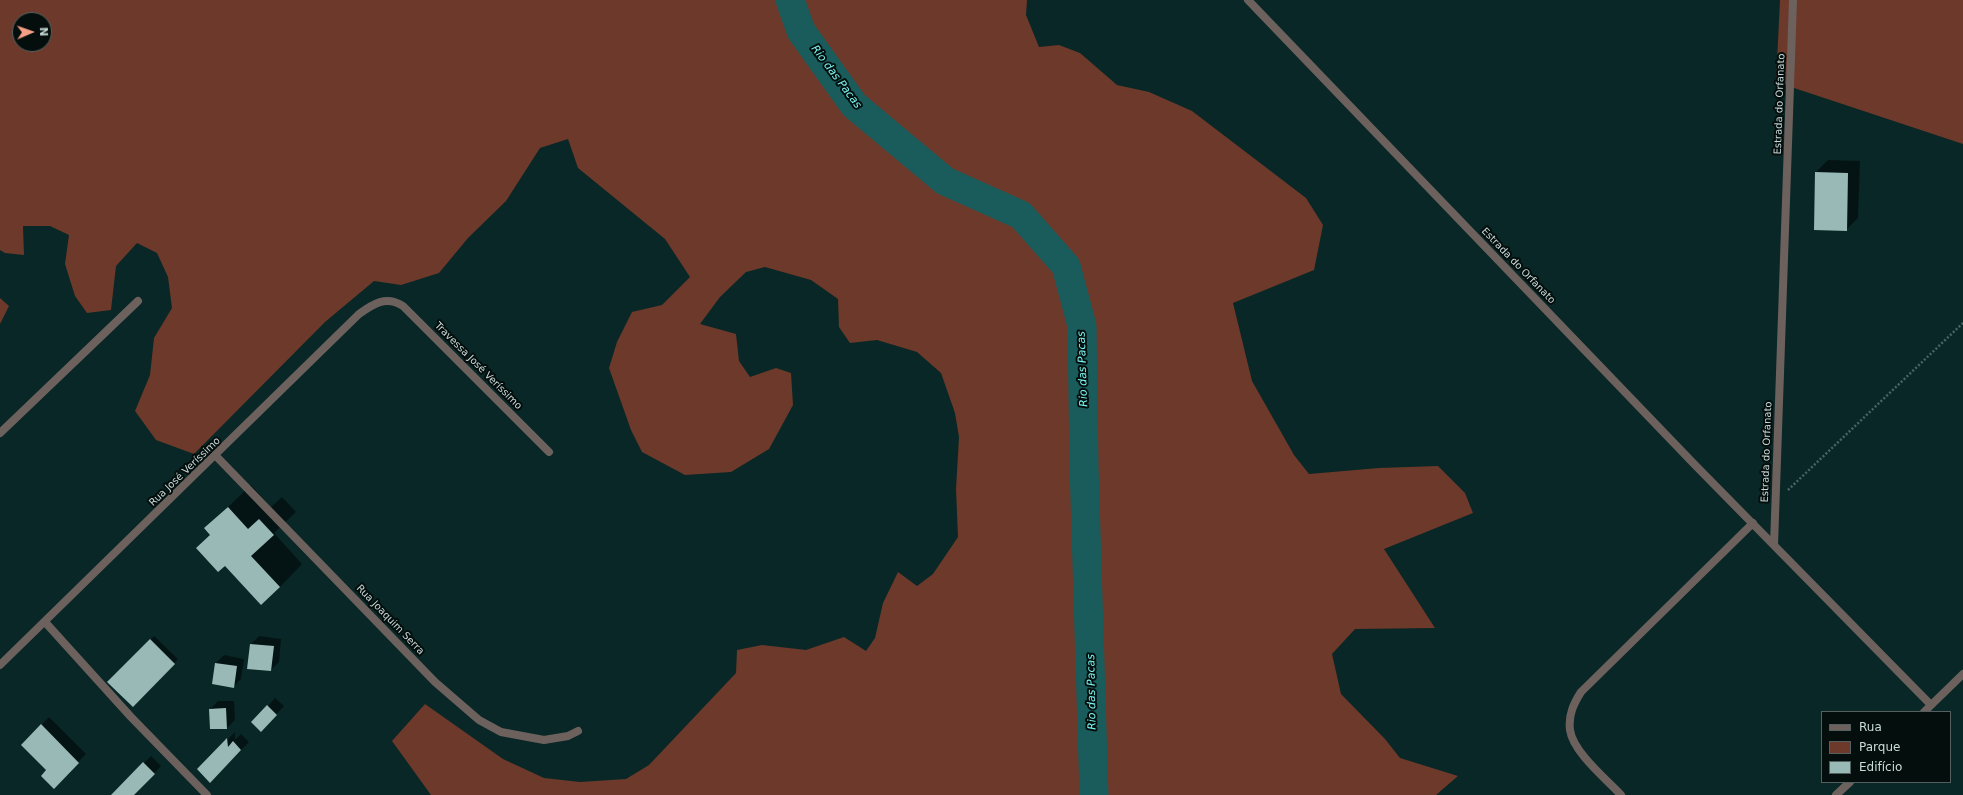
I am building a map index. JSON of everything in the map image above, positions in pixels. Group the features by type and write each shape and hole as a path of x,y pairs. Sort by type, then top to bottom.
{"street":[{"name":"Estrada do Orfanato","path":"1248,0 1931,706"},
{"name":"Estrada do Orfanato","path":"1774,545 1794,0"},
{"name":"Travessa José Veríssimo","path":"388,299 396,301 409,311 549,452"},
{"name":"Rua José Veríssimo","path":"0,665 216,456 359,314 379,301 388,299"},
{"path":"0,433 138,301"},
{"name":"Rua Joaquim Serra","path":"216,456 435,682 479,720 501,732 544,740 568,736 578,731"},
{"path":"1621,795 1583,754 1570,731 1569,721 1573,705 1581,692 1753,523"},
{"path":"45,622 131,717 207,795"},
{"path":"1925,711 1963,674"},
{"path":"1836,795 1849,783"}],"path":[{"path":"1787,491 1963,323"}],"green space":[{"path":"0,0 1027,0 1026,15 1039,47 1059,45 1080,53 1117,85 1149,92 1192,111 1306,198 1323,225 1314,270 1233,303 1252,381 1294,455 1309,474 1379,468 1438,466 1465,493 1473,513 1384,549 1435,628 1355,629 1332,654 1341,694 1385,739 1400,758 1458,776 1436,795 431,795 392,741 425,704 503,759 544,778 580,782 626,779 649,765 736,673 737,650 762,645 806,650 844,637 866,651 875,638 883,603 898,572 917,586 933,574 958,537 956,489 959,437 955,413 941,373 917,352 877,340 850,343 839,327 838,299 811,280 765,267 746,272 720,297 700,324 736,334 739,361 750,377 776,368 791,373 793,405 769,449 731,472 685,475 642,452 631,430 609,368 617,342 632,312 662,305 690,277 665,239 578,168 568,139 540,148 506,201 468,238 439,273 401,285 374,281 325,322 194,454 156,440 135,411 150,375 154,338 172,308 168,277 157,253 137,243 116,266 111,310 87,313 75,296 65,264 69,235 50,226 23,226 24,255 5,253 0,250"},
{"path":"1780,0 1963,0 1963,144 1776,82"},
{"path":"0,298 9,306 0,324"}],"building":[{"path":"1815,172 1848,173 1847,231 1814,230"},
{"path":"228,507 248,529 259,519 274,535 251,556 280,587 261,605 225,566 218,572 196,548 210,535 204,528"},
{"path":"150,639 175,664 133,707 107,682"},
{"path":"250,644 274,646 271,671 247,669"},
{"path":"215,663 237,666 234,688 212,684"},
{"path":"267,705 277,715 261,732 251,722"},
{"path":"226,708 227,729 210,729 209,709"},
{"path":"41,724 79,763 54,789 41,776 46,770 21,745"},
{"path":"227,738 228,747 233,741 241,750 210,783 197,769"},
{"path":"143,762 155,774 134,795 111,795"}],"waterway":[{"name":"Rio das Pacas","path":"790,0 801,31 854,105 945,181 1021,215 1066,266 1082,326 1084,466 1094,795"}]}
